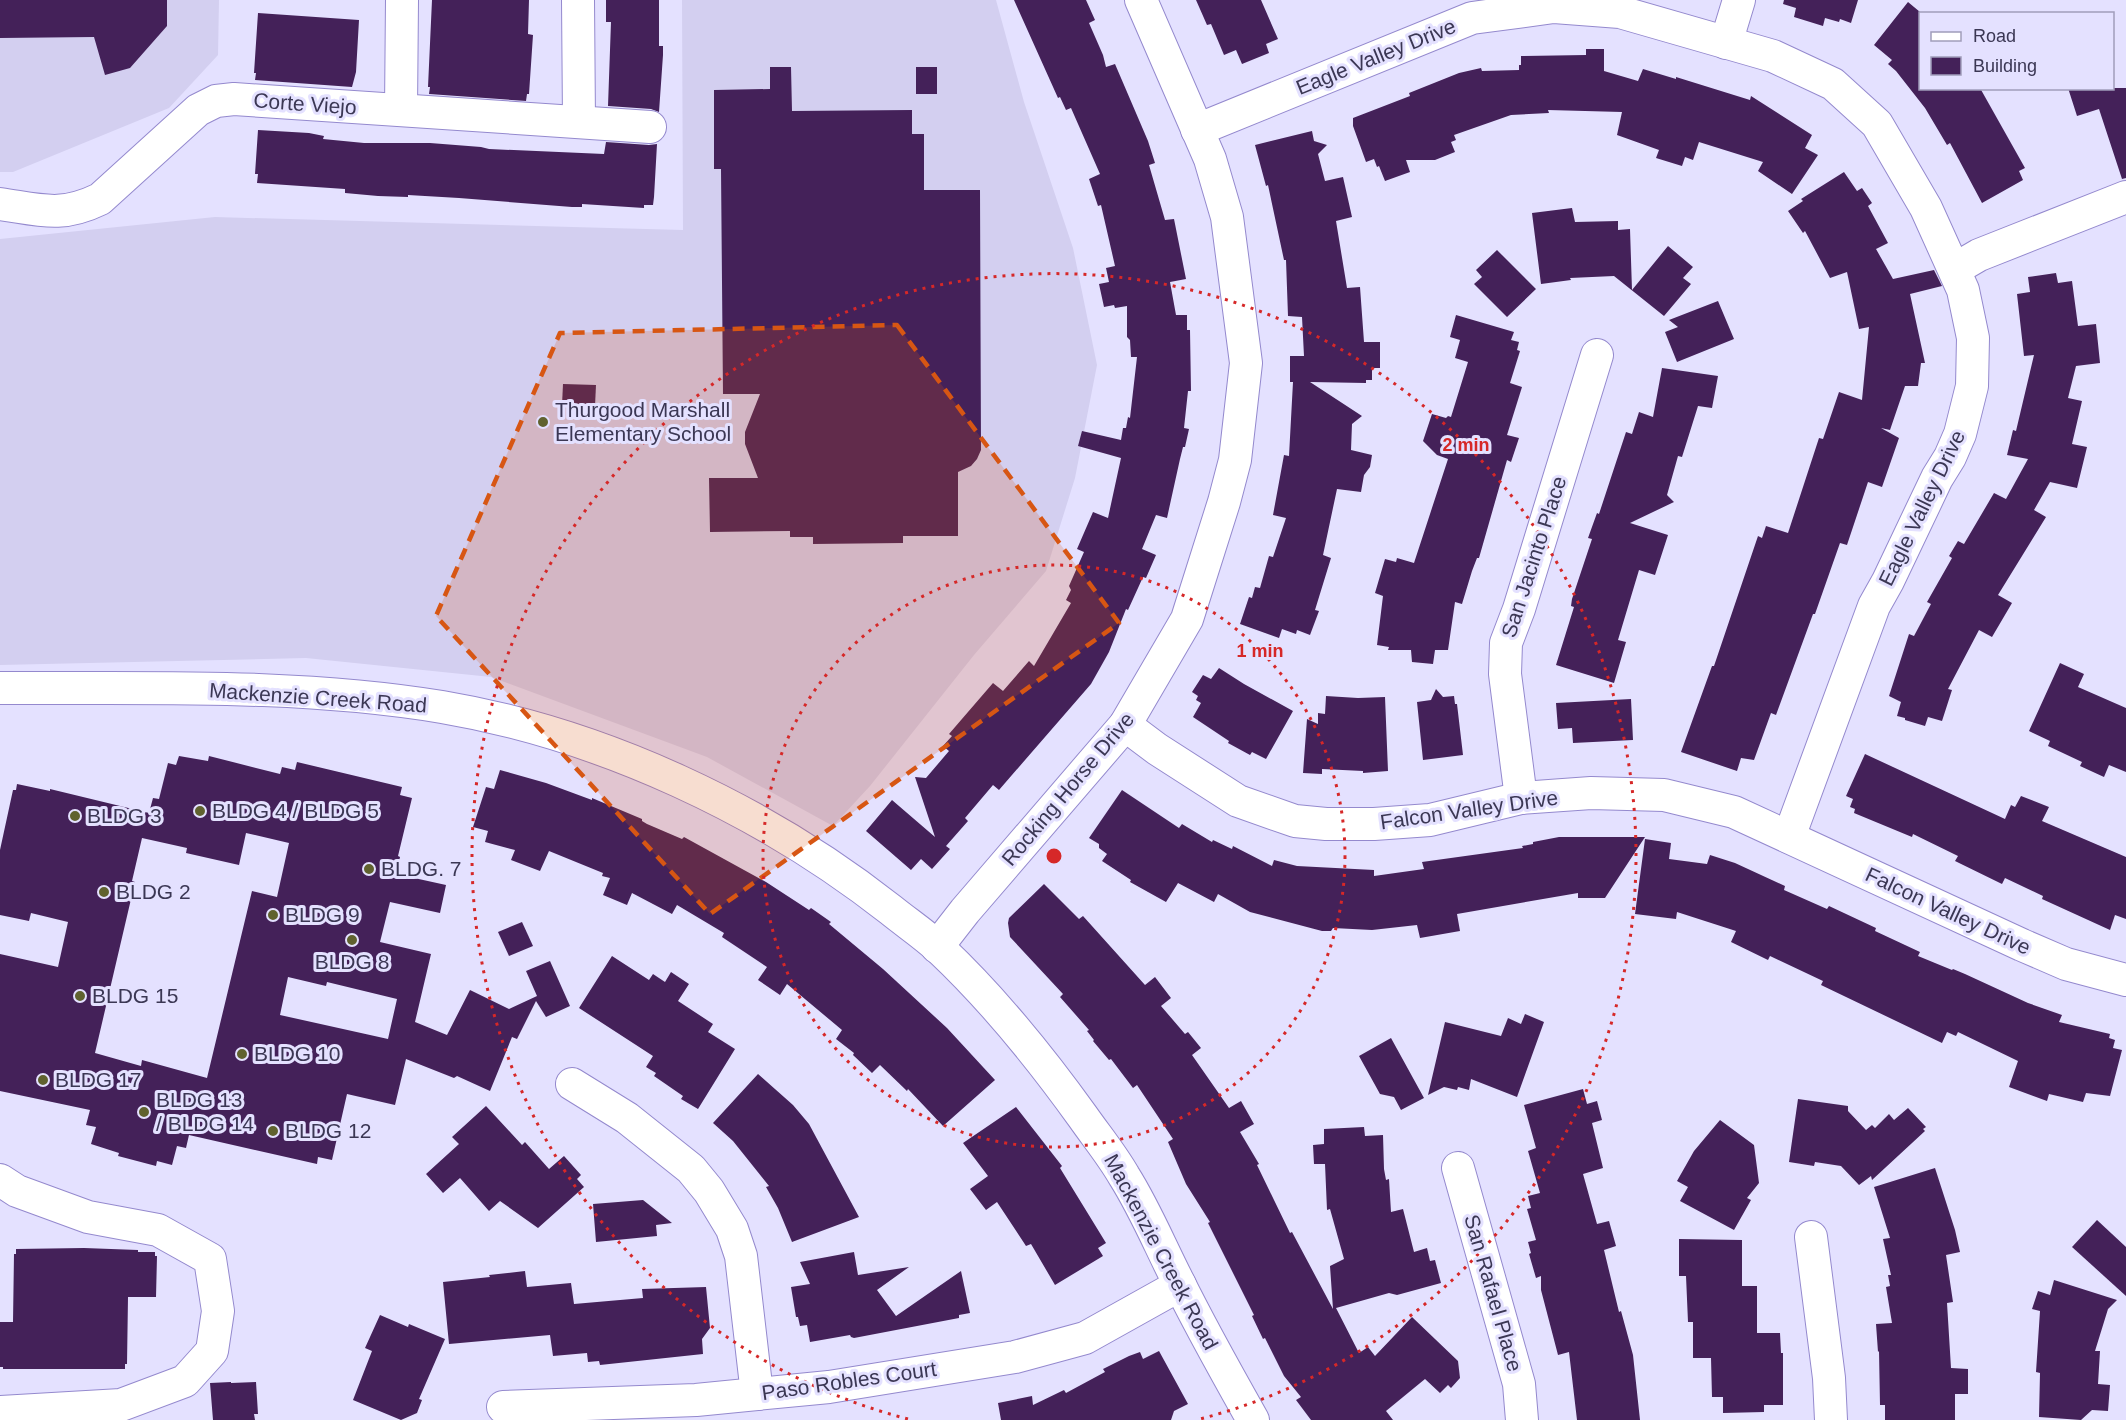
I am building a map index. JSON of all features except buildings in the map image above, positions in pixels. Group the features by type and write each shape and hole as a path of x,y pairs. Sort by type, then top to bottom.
{"street":[{"path":"401,110 402,0"},
{"path":"578,0 579,121"},
{"name":"Rocking Horse Drive","path":"937,946 970,904 1125,725 1187,619 1224,502 1235,459 1246,363 1227,217 1210,159 1141,0"},
{"path":"1726,43 1739,0"},
{"name":"Eagle Valley Drive","path":"1197,130 1470,9 1554,7 1620,12 1773,56 1833,84 1877,124 1926,208 1955,269 1967,306 1973,338 1972,386 1960,435 1950,458 1937,478 1874,606 1789,837"},
{"name":"Corte Viejo","path":"0,204 57,212 81,208 100,199 198,110 216,101 234,99 650,127"},
{"path":"1955,269 1979,255 2126,197"},
{"name":"San Jacinto Place","path":"1521,798 1504,674 1506,643 1597,355"},
{"name":"Mackenzie Creek Road","path":"0,688 218,689 389,699 515,723 572,740 668,776 715,797 851,878 937,946 999,1008 1057,1080 1124,1175 1180,1286 1253,1420"},
{"name":"Falcon Valley Drive","path":"1125,725 1157,749 1238,801 1295,821 1326,824 1374,824 1430,820 1521,798 1591,793 1664,795 1734,812 2066,964 2126,980"},
{"path":"572,1084 627,1118 691,1169 709,1191 732,1228 741,1256 757,1394"},
{"name":"San Rafael Place","path":"1458,1168 1519,1383 1522,1420"},
{"path":"0,1180 17,1191 88,1217 158,1230 210,1259 218,1311 212,1351 185,1381 121,1405 0,1412"},
{"path":"1811,1237 1829,1378 1832,1420"},
{"name":"Paso Robles Court","path":"503,1407 696,1400 829,1387 1015,1357 1085,1338 1180,1286"}],"highlighted area":[{"path":"897,325 1119,623 710,914 436,616 560,333"}],"shaded area":[{"path":"0,0 219,0 218,55 169,108 13,172 0,172"},
{"name":"Thurgood Marshall Elementary School","path":"682,0 996,0 1024,102 1073,248 1097,365 1075,478 1046,571 974,655 870,786 833,826 707,757 491,677 306,658 0,665 0,239 215,217 683,230"}],"place":[{"name":"Thurgood Marshall Elementary School","path":"543,422"},
{"name":"BLDG 4 / BLDG 5","path":"200,811"},
{"name":"BLDG 3","path":"75,816"},
{"name":"BLDG. 7","path":"369,869"},
{"name":"BLDG 2","path":"104,892"},
{"name":"BLDG 9","path":"273,915"},
{"name":"BLDG 8","path":"352,940"},
{"name":"BLDG 15","path":"80,996"},
{"name":"BLDG 10","path":"242,1054"},
{"name":"BLDG 17","path":"43,1080"},
{"name":"BLDG 13 / BLDG 14","path":"144,1112"},
{"name":"BLDG 12","path":"273,1131"}]}
